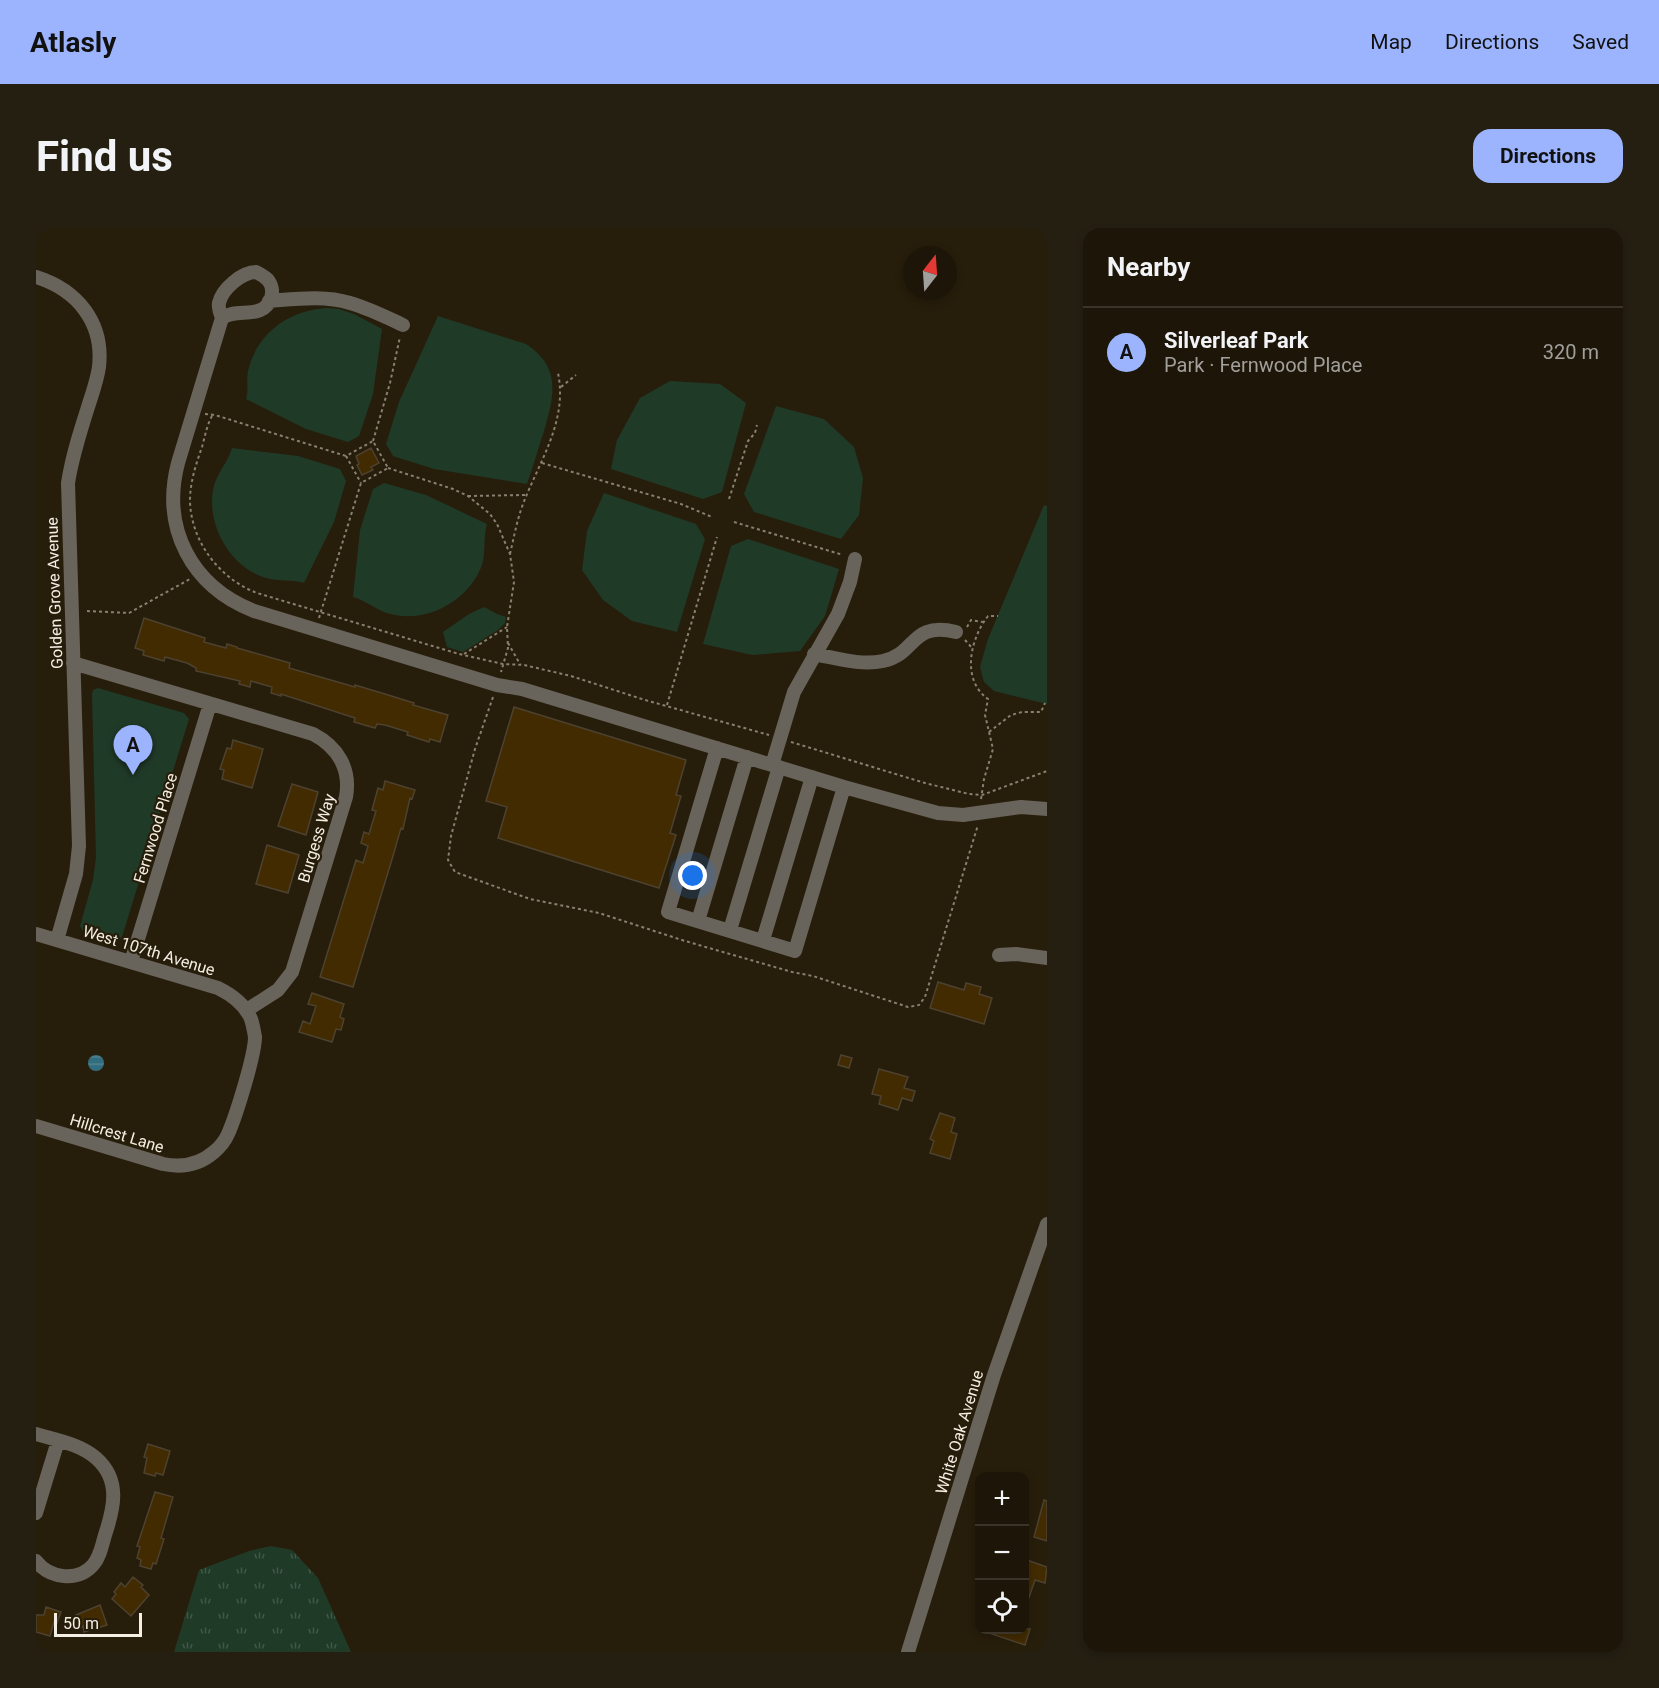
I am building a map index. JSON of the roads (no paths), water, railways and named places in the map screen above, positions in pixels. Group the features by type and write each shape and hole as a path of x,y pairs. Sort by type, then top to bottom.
{"street":[{"path":"222,318 231,313 257,312 267,306 272,291 268,280 259,274 248,273 241,277 221,299 219,307 222,318 173,485 176,525 184,549 200,574 219,592 245,607 316,630 938,813 963,815 1021,807 1047,809"},
{"name":"Golden Grove Avenue","path":"36,277 58,285 79,302 90,320 99,351 97,378 68,483 79,855 73,886 57,940"},
{"path":"269,301 313,298 341,300 403,325"},
{"path":"730,930 776,766 794,692 843,604 855,559"},
{"path":"814,654 864,663 884,661 896,656 928,630 939,628 961,632"},
{"name":"Burgess Way","path":"73,663 306,732 321,738 337,752 347,779 346,797 291,972 278,990 247,1010"},
{"name":"Fernwood Place","path":"131,962 210,704"},
{"path":"717,748 668,912 795,951 844,787"},
{"path":"698,921 747,758"},
{"path":"763,940 812,777"},
{"name":"West 107th Avenue","path":"36,934 219,988 238,1000 247,1010"},
{"path":"999,955 1016,954 1047,958"},
{"name":"Hillcrest Lane","path":"36,1126 163,1164 186,1166 206,1159 227,1136 251,1059 255,1038 247,1010"},
{"name":"White Oak Avenue","path":"908,1652 993,1375 1047,1224"},
{"path":"36,1434 85,1450 102,1464 112,1483 113,1509 98,1557 84,1572 62,1576 46,1571 36,1561"},
{"path":"36,1513 58,1441"}],"water":[{"path":"96,1055 102,1057 104,1063 102,1069 96,1071 90,1069 88,1063 90,1057"}],"place":[{"name":"Silverleaf Park","path":"133,775"}]}
